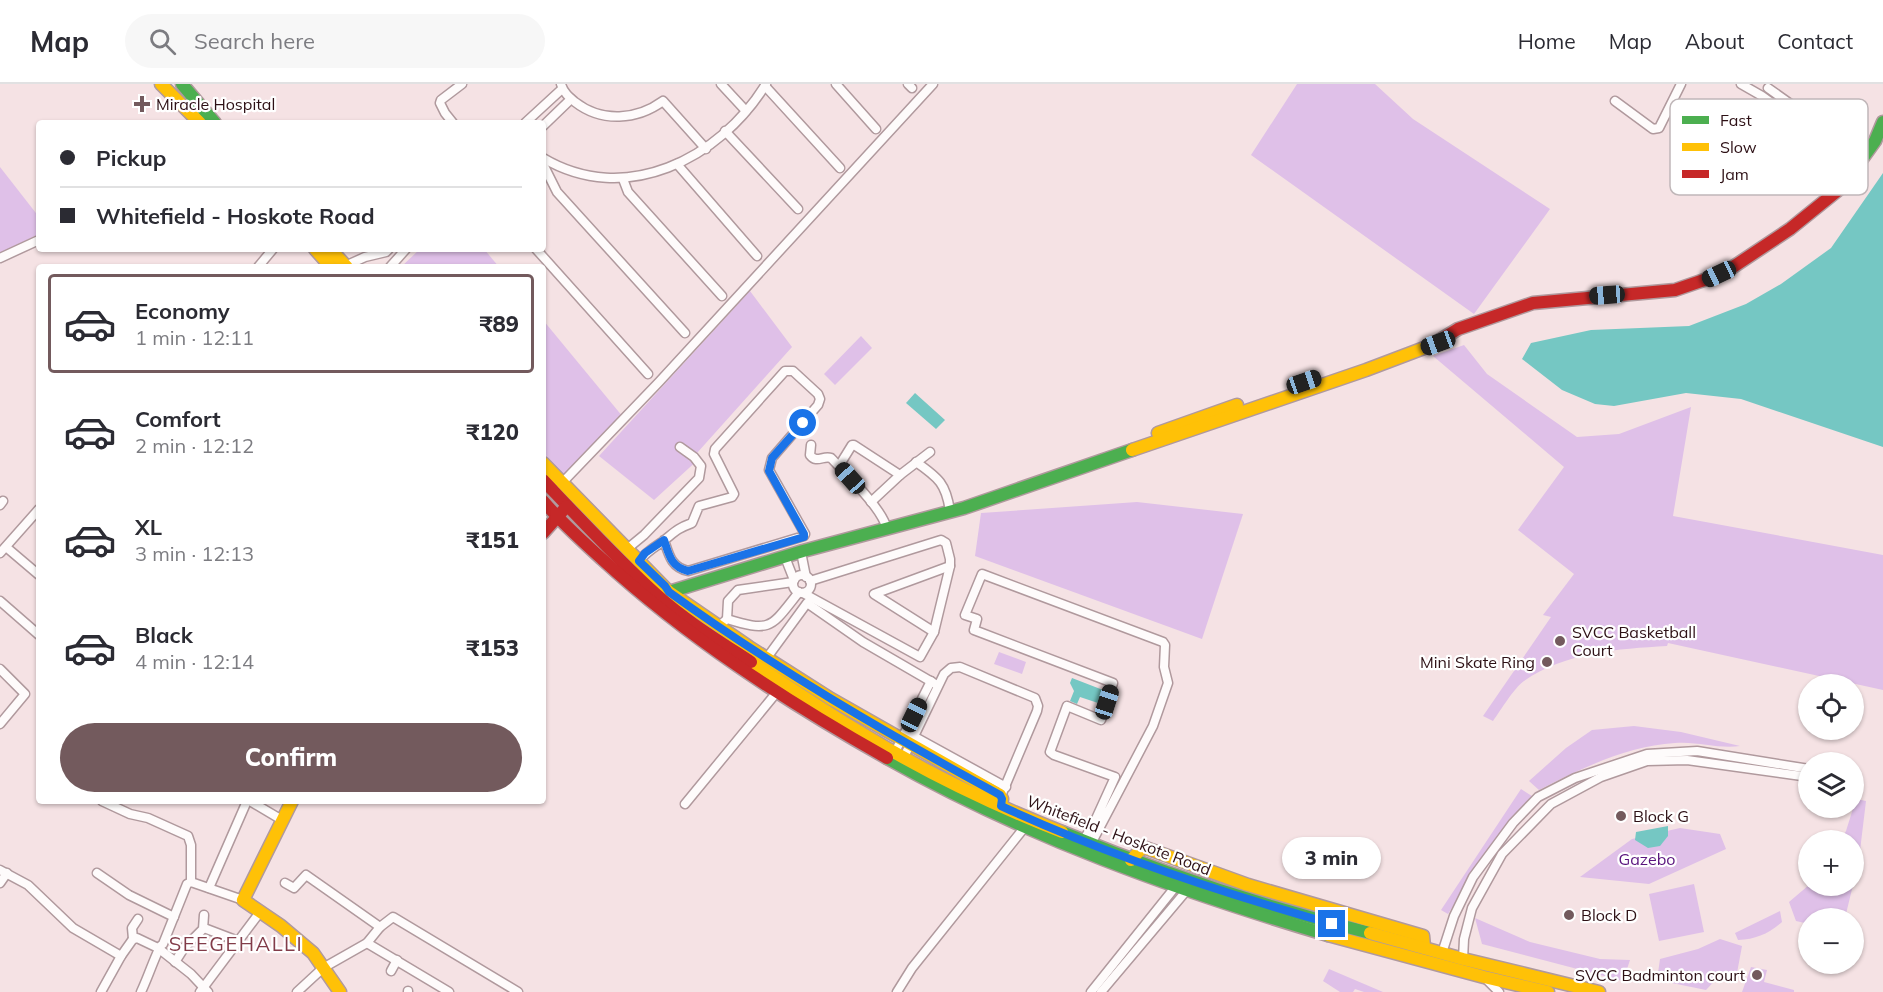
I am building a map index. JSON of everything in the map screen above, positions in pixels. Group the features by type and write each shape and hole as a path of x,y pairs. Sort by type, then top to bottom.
{"main road":[{"path":"161,84 197,120"},
{"path":"182,84 212,120"},
{"path":"1868,152 1883,122"},
{"path":"657,594 803,544 950,509 1197,418 1437,338 1444,338 1461,328 1533,303 1676,290 1733,267 1790,229 1832,195"},
{"path":"318,252 328,264"},
{"path":"333,252 344,264"},
{"path":"546,467 639,561 657,594 722,623 766,659 905,744"},
{"name":"Whitefield - Hoskote Road","path":"546,483 703,642 830,726 978,807 1024,828 1181,888 1484,977 1548,992"},
{"name":"Whitefield - Hoskote Road","path":"546,505 557,518 709,635 849,726 905,744 1087,842 1289,918 1424,947 1463,959 1599,992"},
{"path":"546,529 567,506"},
{"path":"657,594 785,557 803,544"},
{"path":"290,804 243,900 313,953 340,992"},
{"path":"1131,860 1143,847 1248,885 1423,936 1424,947"}],"street":[{"path":"451,120 440,103 462,84"},
{"path":"721,84 746,111"},
{"path":"836,84 876,129"},
{"path":"561,484 659,382 933,84"},
{"path":"1674,99 1681,84"},
{"path":"1741,84 1767,89 1778,99"},
{"path":"547,168 600,178 622,179 662,170 706,148 746,111 765,85 840,168"},
{"path":"528,120 562,86 572,99 586,109 612,117 639,114 663,101 706,148"},
{"path":"546,123 572,99"},
{"path":"1615,101 1657,130 1670,106"},
{"path":"725,131 798,209"},
{"path":"677,164 757,256"},
{"path":"547,168 557,192 685,333"},
{"path":"622,179 628,192 722,296"},
{"path":"0,258 36,241"},
{"path":"260,264 270,252"},
{"path":"351,264 381,252"},
{"path":"393,264 403,252"},
{"path":"539,252 648,374"},
{"path":"639,561 645,553 676,529 692,524 699,506 732,497 734,494 714,452 788,370 793,371 818,394 820,399 818,405 769,464 769,471 804,534 803,544 808,579 808,590 801,592 776,621 764,627 722,623 728,601 738,590 794,581 801,575 808,579 941,540 946,543 950,566 934,632 920,657 801,592 794,588 794,581 785,557"},
{"path":"811,445 812,458 819,460 830,457 871,502 886,526"},
{"path":"839,466 854,445 900,475"},
{"path":"627,549 644,535 699,478 700,466 694,457 680,447"},
{"path":"871,502 900,475 930,452"},
{"path":"916,462 944,486 950,509"},
{"path":"36,512 3,550 36,573"},
{"path":"664,540 671,562 678,568 688,571 803,544"},
{"path":"934,632 874,594 950,566"},
{"path":"981,574 1163,642 1165,645 1164,667 1168,683 1153,726 1087,842 1115,777 1050,752 1067,706 1101,720 1113,683 974,630 978,619 965,615 981,574"},
{"path":"0,602 36,632"},
{"path":"766,659 804,605 808,604 863,642 934,683"},
{"path":"960,667 1035,698 1037,711 1002,796 905,744 934,683 947,670 960,667"},
{"path":"0,669 26,694 0,724"},
{"path":"685,804 777,692"},
{"path":"1442,953 1454,916 1473,877 1513,823 1538,797 1575,778 1647,754 1697,751 1798,768"},
{"path":"1463,959 1464,939 1472,908 1502,854 1551,804 1601,777 1647,761 1687,760 1798,775"},
{"path":"108,804 188,836 191,882"},
{"path":"208,888 248,804"},
{"path":"254,804 282,820"},
{"path":"897,992 912,968 1024,828"},
{"path":"0,883 3,871 28,885 73,928 121,956"},
{"path":"97,873 129,895 174,917"},
{"path":"285,883 294,888 306,875 380,927"},
{"path":"191,882 243,900"},
{"path":"141,992 187,884 191,882"},
{"path":"1091,992 1181,888"},
{"path":"1101,992 1181,888"},
{"path":"133,939 137,938 159,949 191,974 204,990 260,912"},
{"path":"176,962 184,948 204,928 204,915"},
{"path":"299,991 324,968 367,943 380,927 393,917 518,992"},
{"path":"101,992 133,939 132,928 138,919"},
{"path":"204,928 238,941"},
{"path":"367,943 449,992"},
{"path":"392,971 397,960"},
{"path":"1484,977 1499,992"}],"green space":[{"path":"1297,84 1375,84 1413,119 1550,209 1474,314 1251,155"},
{"path":"0,167 36,213 36,235 0,253"},
{"path":"417,252 486,252 496,264 404,264"},
{"path":"750,291 792,347 697,453 700,458 654,500 599,456"},
{"path":"546,324 623,417 565,477 546,455"},
{"path":"861,336 872,348 835,385 824,374"},
{"path":"1464,345 1487,374 1577,437 1619,434 1691,407 1673,516 1883,555 1883,690 1864,686 1864,674 1810,674 1668,643 1667,646 1593,654 1557,664 1540,671 1520,684 1493,721 1483,716 1551,617 1543,615 1574,574 1518,530 1564,467 1433,356"},
{"path":"1137,502 1243,514 1202,639 975,556 981,513"},
{"path":"999,652 1026,662 1022,674 994,664"},
{"path":"1634,726 1681,732 1740,746 1724,747 1683,743 1657,745 1605,759 1539,790 1529,781 1566,748 1592,730"},
{"path":"1521,789 1535,798 1481,862 1448,914 1441,910"},
{"path":"1850,818 1864,818 1862,830 1846,830"},
{"name":"Gazebo","path":"1680,828 1720,834 1726,849 1649,884 1580,877 1632,839"},
{"path":"1694,884 1704,932 1659,941 1649,894"},
{"path":"1798,894 1850,896 1847,908 1798,908 1798,921 1789,902"},
{"path":"1780,911 1782,922 1772,930 1756,937 1738,940 1735,933"},
{"path":"1475,918 1530,942 1600,959 1630,960 1623,981 1482,944"},
{"path":"1720,939 1742,946 1737,973 1720,975 1706,990 1657,980 1660,959 1698,949"},
{"path":"1751,967 1767,970 1764,982 1794,990 1794,992 1742,992"},
{"path":"1329,969 1383,992 1364,992 1355,989 1353,992 1340,992 1323,981"}],"water":[{"path":"1883,173 1883,447 1741,399 1686,393 1614,406 1595,404 1562,390 1522,359 1531,343 1591,330 1689,326 1746,304 1781,284 1831,248"},
{"path":"915,393 945,420 936,429 906,403"},
{"path":"1072,678 1103,690 1098,703 1080,697 1077,704 1070,701 1074,691 1070,683"},
{"path":"1668,826 1668,836 1660,846 1648,848 1635,840 1636,832"}],"traffic: fast":[{"path":"182,84 212,120"},
{"path":"1868,151 1883,122"},
{"path":"653,600 669,592 803,551 964,508 1132,450"},
{"path":"887,758 993,812 1102,859 1214,899 1328,935"},
{"path":"1062,832 1214,888 1370,933"}],"traffic: slow":[{"path":"161,84 197,120"},
{"path":"318,252 328,264"},
{"path":"333,252 344,264"},
{"path":"1132,450 1432,345"},
{"path":"1158,433 1237,405"},
{"path":"546,466 669,592 749,647 831,699 1000,795 1001,806"},
{"path":"751,662 873,740 926,770 1007,809 1062,832"},
{"path":"291,804 243,900 281,926 313,953 340,992"},
{"path":"1131,860 1143,847 1248,885 1423,936 1424,947"},
{"path":"1370,933 1463,959 1599,992"},
{"path":"1328,935 1548,992"}],"traffic: jam":[{"path":"1432,345 1458,329 1533,303 1675,290 1704,280 1733,267 1790,229 1832,195"},
{"path":"546,483 657,595 691,622 751,662"},
{"path":"546,504 579,538 668,615 775,691 887,758"},
{"path":"546,530 567,506"}],"place":[{"name":"Miracle Hospital","path":"142,104"},
{"name":"SVCC Basketball Court","path":"1560,641"},
{"name":"Mini Skate Ring","path":"1547,662"},
{"name":"Block G","path":"1621,816"},
{"name":"Block D","path":"1569,915"},
{"name":"SVCC Badminton court","path":"1757,975"}],"district":[{"name":"SEEGEHALLI","path":"236,944"}],"route":[{"path":"803,423 772,458 769,471 804,537 688,571 678,568 671,562 664,540 645,553 639,561 669,592 766,659 901,742 1000,795 1002,797 1001,806 1131,860 1256,902 1332,924"}]}
